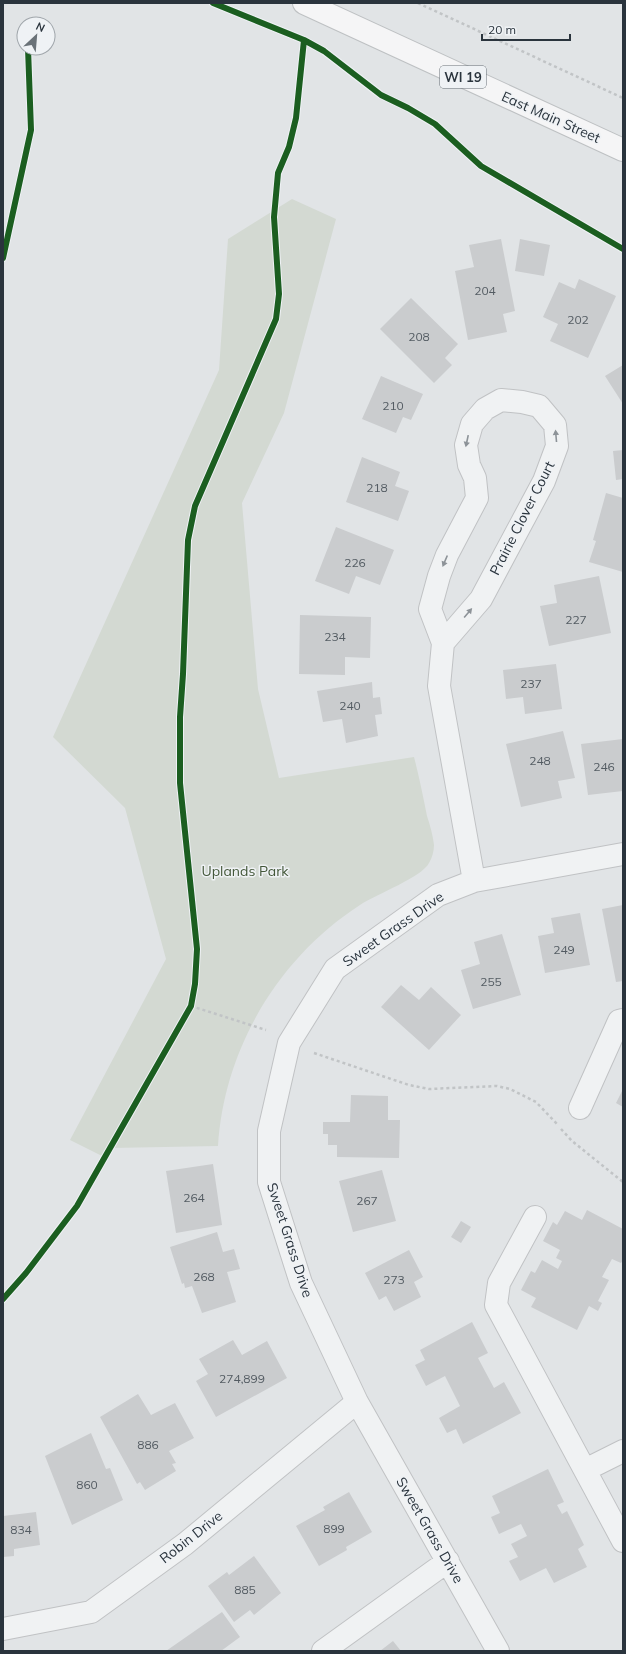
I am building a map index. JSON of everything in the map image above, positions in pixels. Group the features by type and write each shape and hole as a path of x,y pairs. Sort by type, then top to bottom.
{"main road":[{"name":"East Main Street","path":"304,3 623,150"}],"street":[{"name":"Prairie Clover Court","path":"443,643 481,599 544,481 557,446 555,426 539,406 522,402 501,400 485,409 472,424 466,445 469,465 475,478 477,498 447,555 438,576 430,609 443,643 439,686 474,881"},
{"name":"Sweet Grass Drive","path":"498,1651 357,1402 301,1283 269,1182 269,1131 289,1043 335,969 438,895 474,881 623,854"},
{"path":"580,1108 620,1020 623,1020"},
{"path":"535,1217 499,1283 496,1305 623,1541"},
{"name":"Robin Drive","path":"3,1629 92,1612 185,1544 357,1402"},
{"path":"585,1470 623,1451"},
{"path":"323,1651 448,1561"}],"path":[{"path":"418,3 623,98"},
{"path":"187,1012 191,1006 192,999"},
{"path":"191,1006 260,1027 289,1043 409,1085 429,1089 490,1086 510,1089 536,1102 572,1141 623,1182"}],"green space":[{"name":"Uplands Park","path":"292,199 336,219 284,413 242,503 258,689 279,778 414,757 433,838 433,852 429,863 418,874 360,905 331,927 304,951 281,979 260,1009 244,1041 231,1075 222,1110 218,1146 111,1148 106,1158 70,1140 166,959 125,808 53,737 219,370 228,239"}],"building":[{"path":"501,239 515,311 503,314 507,332 468,340 455,271 474,267 469,245"},
{"path":"520,239 550,245 544,276 515,271"},
{"path":"579,279 616,296 588,358 550,341 558,324 543,317 559,282 575,289"},
{"path":"411,298 458,344 445,358 452,365 434,383 380,329"},
{"path":"623,365 623,404 605,376"},
{"path":"381,376 423,394 411,420 403,417 396,433 362,419"},
{"path":"623,450 623,479 616,480 613,451"},
{"path":"362,457 400,472 395,486 409,491 398,521 346,502"},
{"path":"606,493 623,498 623,572 589,562 596,541 593,540"},
{"path":"336,527 394,550 380,585 356,576 349,594 315,581"},
{"path":"599,576 611,633 549,646 540,606 557,603 554,585"},
{"path":"300,615 371,617 370,658 345,657 345,675 299,674"},
{"path":"556,664 562,709 525,714 523,697 506,699 503,670"},
{"path":"372,682 373,698 380,697 382,714 375,715 378,736 346,743 342,719 323,722 317,691"},
{"path":"563,731 575,778 558,781 562,798 521,807 506,744"},
{"path":"623,739 623,791 588,795 581,744"},
{"path":"623,905 623,981 616,982 602,909"},
{"path":"580,913 590,965 545,973 538,936 554,933 551,918"},
{"path":"502,934 521,995 473,1009 461,970 480,964 474,942"},
{"path":"401,985 419,1000 431,987 461,1015 429,1050 381,1007"},
{"path":"623,1089 623,1107 616,1103"},
{"path":"351,1095 388,1096 388,1120 400,1120 399,1158 337,1157 337,1145 328,1145 328,1134 323,1134 323,1122 350,1122"},
{"path":"213,1164 222,1225 176,1233 166,1171"},
{"path":"382,1170 396,1221 353,1232 339,1181"},
{"path":"587,1210 623,1229 623,1260 621,1263 612,1259 602,1277 609,1280 598,1301 602,1303 598,1311 589,1306 577,1330 531,1307 536,1298 521,1290 531,1271 535,1273 542,1260 558,1269 562,1261 556,1258 560,1250 543,1241 553,1222 557,1225 565,1211 582,1220"},
{"path":"461,1221 471,1227 461,1243 451,1237"},
{"path":"217,1232 223,1252 234,1249 240,1269 227,1272 236,1302 202,1313 192,1286 185,1288 184,1283 182,1284 170,1247"},
{"path":"409,1250 423,1277 414,1282 421,1297 394,1311 386,1296 379,1300 365,1273"},
{"path":"472,1322 488,1353 478,1358 494,1388 504,1382 521,1413 463,1444 456,1429 447,1433 439,1418 460,1406 445,1376 426,1386 415,1365 425,1360 420,1350"},
{"path":"233,1340 242,1355 267,1341 287,1378 216,1417 196,1381 208,1374 199,1359"},
{"path":"138,1394 151,1415 175,1403 194,1438 169,1451 176,1463 172,1464 176,1471 145,1490 140,1482 137,1484 100,1417"},
{"path":"91,1433 106,1469 110,1468 123,1500 72,1525 45,1456"},
{"path":"548,1469 564,1502 557,1505 562,1514 567,1511 584,1545 578,1549 587,1567 554,1583 546,1568 520,1581 509,1561 518,1557 511,1544 527,1536 521,1524 499,1534 491,1517 500,1513 492,1496"},
{"path":"349,1492 372,1532 346,1547 347,1550 319,1566 296,1526 325,1510 323,1507"},
{"path":"36,1512 40,1545 14,1549 14,1556 3,1557 3,1516"},
{"path":"254,1556 281,1593 254,1615 250,1610 234,1622 208,1586 227,1572 229,1575"},
{"path":"222,1612 240,1637 221,1651 166,1651"},
{"path":"393,1641 401,1651 380,1651"}],"cycle path":[{"path":"213,3 304,40 324,51 381,95 408,108 435,124 481,166 623,249"},
{"path":"3,1299 26,1273 77,1206 191,1006 195,984 197,949 180,783 180,717 188,540 195,506 276,319 279,294 274,217 278,173 289,147 296,118 304,40"},
{"path":"3,258 31,130 28,56"}]}
